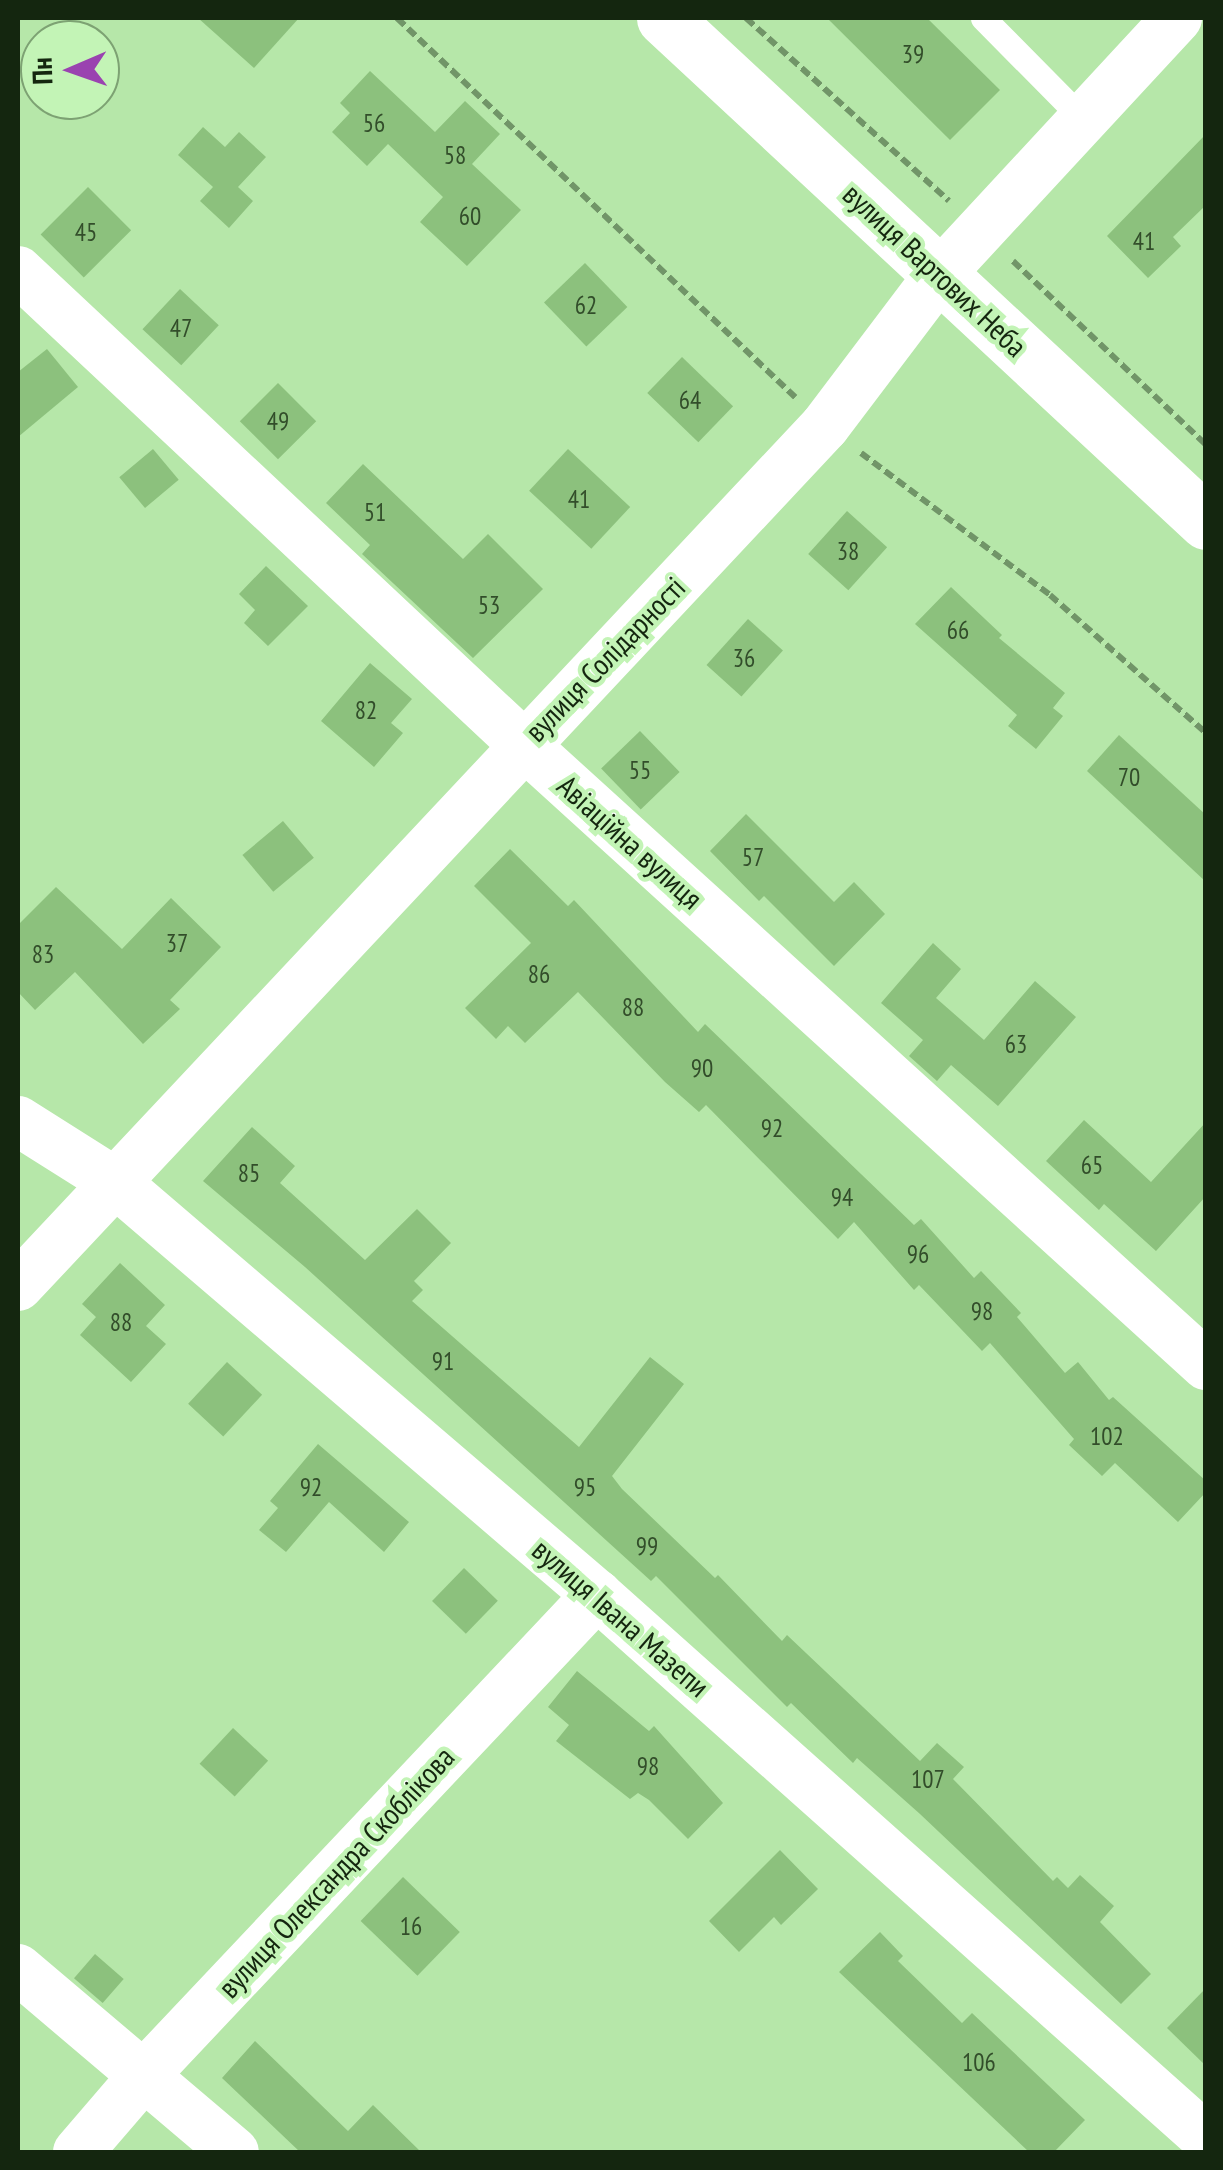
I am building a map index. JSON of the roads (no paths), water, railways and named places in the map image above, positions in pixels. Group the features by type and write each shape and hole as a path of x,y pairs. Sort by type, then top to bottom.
{"street":[{"name":"вулиця Вартових Неба","path":"664,18 1206,522"},
{"name":"вулиця Солідарності","path":"18,1286 826,426 940,274 1177,18"},
{"name":"Авіаційна вулиця","path":"18,271 524,745 1206,1365"},
{"name":"вулиця Івана Мазепи","path":"18,1121 116,1183 597,1595 1206,2138"},
{"name":"вулиця Олександра Скоблікова","path":"78,2152 145,2074 597,1595"},
{"path":"18,1969 234,2152"}],"lane":[{"path":"983,18 1083,118"}]}
